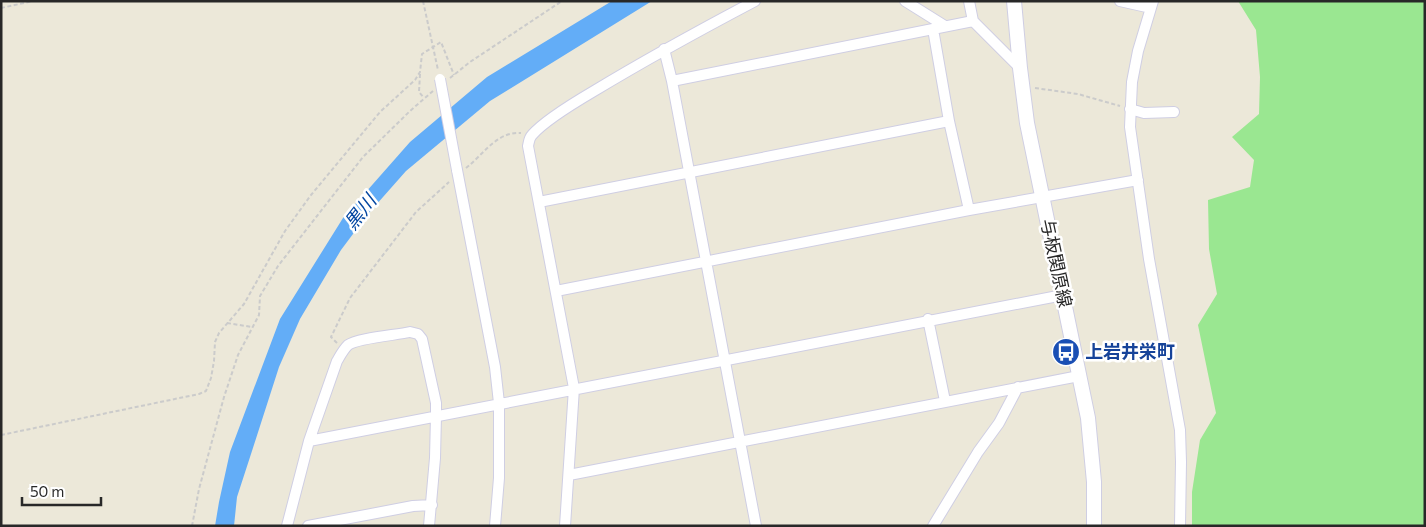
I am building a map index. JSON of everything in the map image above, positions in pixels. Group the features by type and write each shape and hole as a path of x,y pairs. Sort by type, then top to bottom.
{"main road":[{"name":"与板関原線","path":"1014,1 1027,123 1088,418 1092,458 1094,526"}],"street":[{"path":"564,526 574,388 528,146 530,137 536,130 579,101 664,49 754,1"},
{"path":"905,1 945,26"},
{"path":"969,1 973,21 1020,68"},
{"path":"1120,1 1152,5 1133,75 1130,127 1152,276 1180,430 1180,526"},
{"path":"672,81 973,21"},
{"path":"933,29 969,210"},
{"path":"664,49 672,81 742,442 756,526"},
{"path":"441,82 495,367 499,403 499,478 496,526"},
{"path":"1130,109 1144,113 1174,112"},
{"path":"539,202 688,171 950,121"},
{"path":"556,291 1042,196 1138,180"},
{"path":"309,441 574,388 1063,295"},
{"path":"928,320 945,401"},
{"path":"287,526 309,441 337,361 343,350 350,344 359,341 410,332 418,334 422,339 436,403 436,458 429,526"},
{"path":"569,475 1079,376"},
{"path":"933,526 978,452 999,423 1018,388"},
{"path":"308,526 413,506 432,505"}],"path":[{"path":"1,8 33,1"},
{"path":"423,1 441,82"},
{"path":"192,526 199,489 224,397 238,355 258,315 260,296 278,266 363,158 441,82 562,1"},
{"path":"424,98 420,92 422,54 440,42 454,75"},
{"path":"1,435 206,391 213,368 215,342 219,333 244,304 297,214 380,112 415,80 420,72"},
{"path":"1022,86 1078,94 1130,109"},
{"path":"343,350 331,337 350,298 416,212 500,137 511,133 530,137"},
{"path":"227,324 252,327"}],"green space":[{"path":"1238,1 1425,1 1425,526 1192,526 1192,492 1200,440 1216,413 1198,325 1217,294 1209,249 1208,200 1250,187 1254,160 1232,137 1259,114 1260,77 1256,30"}],"water":[{"name":"黒川","path":"612,1 652,1 490,101 406,171 368,214 341,250 300,319 279,367 237,497 234,526 215,526 230,452 280,319 343,218 410,142 487,77"}],"place":[{"name":"上岩井栄町","path":"1066,352"}]}
